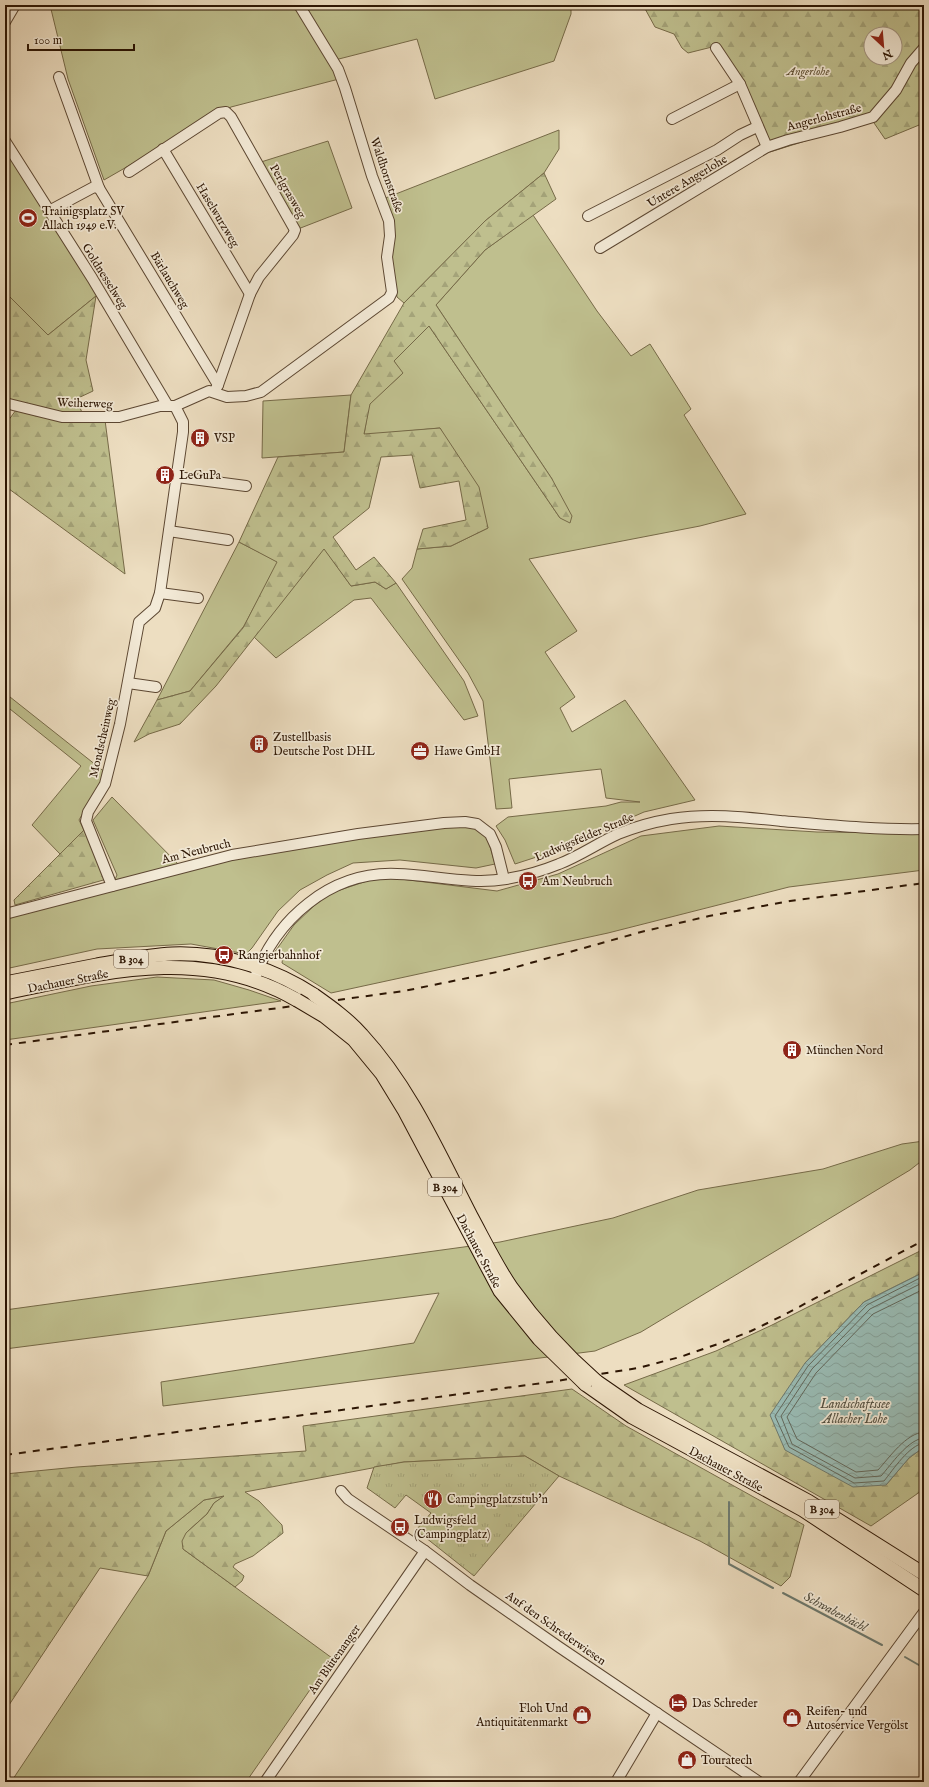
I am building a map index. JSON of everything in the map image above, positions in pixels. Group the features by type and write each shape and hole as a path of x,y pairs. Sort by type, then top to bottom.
{"main road":[{"name":"Dachauer Straße","path":"5,983 120,961 173,954 216,958 256,974 296,983 314,994 337,1011 361,1034 383,1060 403,1088 488,1248 511,1286 547,1333 591,1383"},
{"name":"Dachauer Straße","path":"5,993 119,971 157,967 198,967 233,974 256,974 324,1016 354,1040 382,1074 404,1110 500,1291 539,1339 632,1417 808,1501 924,1574"},
{"name":"Dachauer Straße","path":"709,1455 803,1510 924,1590"}],"street":[{"path":"5,22 15,5"},
{"name":"Waldhornstraße","path":"214,389 227,396 246,396 261,392 382,304 389,298 392,292 387,257 390,236 389,221 372,176 338,69 299,5"},
{"path":"716,48 740,84 767,148"},
{"name":"Angerlohstraße","path":"767,148 788,140 873,117 896,90 910,63 924,48"},
{"name":"Bärlauchweg","path":"59,77 99,188 214,389"},
{"path":"672,118 740,84"},
{"name":"Perlgrasweg","path":"163,149 219,113 226,112 231,116 295,230 293,235 259,277 250,294 214,389"},
{"name":"Untere Angerlohe","path":"588,216 717,150 740,135 757,127"},
{"name":"Goldnesselweg","path":"5,141 172,406"},
{"name":"Untere Angerlohe","path":"600,248 767,148"},
{"path":"129,172 163,149"},
{"name":"Haselwurzweg","path":"163,149 250,294"},
{"path":"49,211 94,187 99,188"},
{"name":"Weiherweg","path":"5,403 62,417 119,417 160,406 172,406 214,389"},
{"name":"Mondscheinweg","path":"112,886 86,821 88,812 105,784 120,724 139,622 155,608 160,593 177,477 183,422 172,406"},
{"path":"177,477 246,486"},
{"path":"169,531 228,540"},
{"path":"160,593 198,598"},
{"path":"128,683 156,687"},
{"name":"Ludwigsfelder Straße","path":"256,974 279,932 298,911 313,899 344,883 380,874 396,874 460,881 504,879 532,873 560,864 618,835 644,825 689,816 741,817 888,828 924,829"},
{"name":"Am Neubruch","path":"5,914 232,855 372,832 444,823 465,822 477,824 490,834 496,847 504,879"},
{"name":"Auf den Schrederwiesen","path":"341,1491 348,1499 425,1551 470,1585 759,1782"},
{"name":"Am Blütenanger","path":"265,1782 425,1551"},
{"path":"799,1782 924,1612"},
{"path":"616,1782 657,1713"}],"green space":[{"path":"50,5 571,5 571,14 554,61 435,99 417,39 331,61 339,79 231,107 104,180 68,79"},
{"name":"Angerlohe","path":"643,5 924,5 924,123 885,139 872,120 770,152 748,94 716,46 688,53 682,48 674,34 655,27"},
{"path":"559,130 559,149 544,173 485,221 404,303 397,297 390,253 394,224 383,199"},
{"path":"328,141 352,208 298,229 261,162"},
{"name":"Trainigsplatz SV Allach 1949 e.V.","path":"5,143 101,296 96,296 48,335 5,292"},
{"path":"544,173 556,199 485,250 436,305 552,479 572,516 570,523 560,518 429,326 394,361 403,373 370,404 364,434 440,428 479,487 488,528 451,546 417,549 423,529 466,520 459,481 420,488 412,455 381,457 369,508 333,537 356,570 374,557 396,583 386,589 375,582 351,586 324,549 216,686 180,724 149,734 134,742 157,700 190,691 243,628 277,562 239,542 278,457 344,452 351,395 404,303 485,221"},
{"path":"533,215 597,311 631,356 650,344 691,409 684,415 746,514 700,526 529,559 577,631 545,652 575,697 560,708 572,732 625,700 695,800 644,812 555,851 515,864 505,840 496,826 508,817 606,806 621,802 640,802 606,798 601,769 509,779 512,808 496,809 483,701 468,673 402,579 412,568 417,549 451,546 488,528 440,428 364,435 369,404 402,374 394,361 429,326 560,518 552,479 436,305 485,250"},
{"path":"5,292 48,335 96,296 86,360 93,391 76,399 85,419 105,420 125,574 5,486 5,425 19,406 5,403"},
{"path":"351,395 344,452 262,458 263,401"},
{"path":"239,542 278,562 244,626 190,691 157,700"},
{"path":"324,548 351,586 375,582 386,589 396,583 464,681 478,716 464,720 371,598 354,600 276,658 254,637"},
{"path":"5,693 106,773 79,820 84,830 60,854 32,825 81,766 5,705"},
{"path":"112,797 183,869 311,846 456,825 471,827 487,836 495,864 476,868 400,860 353,863 300,890 278,911 252,948 246,954 191,944 97,949 5,969 5,919 110,890 117,875 93,820"},
{"path":"719,826 817,832 924,833 924,870 789,887 608,933 331,993 282,963 283,956 274,953 294,925 317,903 331,893 370,880 393,878 497,891 558,874 641,836"},
{"path":"84,830 107,879 15,905 14,900"},
{"path":"157,977 214,980 281,1001 5,1040 5,1004 91,986"},
{"path":"924,1141 924,1159 910,1170 641,1332 595,1351 163,1406 161,1382 414,1343 439,1293 5,1349 5,1310 500,1242 613,1218 698,1190 823,1169 902,1144"},
{"path":"924,1249 924,1272 864,1302 805,1363 886,1485 909,1458 924,1447 924,1489 871,1526 624,1385 716,1351 770,1326"},
{"path":"572,1389 626,1426 804,1525 790,1577 781,1586 700,1541 559,1476 525,1456 404,1462 245,1492 259,1501 282,1525 283,1533 253,1556 235,1564 233,1567 244,1576 242,1581 235,1587 183,1549 182,1541 186,1533 207,1514 214,1503 224,1496 204,1500 166,1531 148,1576 100,1568 5,1711 5,1474 77,1467 306,1451 303,1426"},
{"path":"525,1456 559,1476 474,1576 416,1530 431,1513 406,1495 395,1508 367,1488 374,1467 404,1462"},
{"path":"225,1496 214,1503 207,1514 188,1531 183,1549 332,1658 246,1782 11,1782 148,1576 166,1531 204,1500"}],"water":[{"name":"Landschaftssee Allacher Lohe","path":"924,1272 924,1447 909,1458 886,1485 853,1487 785,1450 770,1415 805,1363 864,1302"}],"waterway":[{"name":"Schwabenbächl","path":"729,1502 729,1564 773,1588"},
{"name":"Schwabenbächl","path":"783,1593 882,1645"},
{"name":"Schwabenbächl","path":"905,1657 924,1668"}],"railway":[{"path":"5,1045 404,991 502,971 641,932 709,916 790,901 924,883"},
{"path":"5,1455 550,1382 638,1368 680,1357 751,1331 924,1240"}],"place":[{"name":"Trainigsplatz SV Allach 1949 e.V.","path":"28,218"},
{"name":"VSP","path":"200,438"},
{"name":"LeGuPa","path":"165,475"},
{"name":"Zustellbasis Deutsche Post DHL","path":"259,744"},
{"name":"Hawe GmbH","path":"420,751"},
{"name":"Am Neubruch","path":"528,881"},
{"name":"Rangierbahnhof","path":"224,955"},
{"name":"München Nord","path":"792,1050"},
{"name":"Campingplatzstub'n","path":"433,1499"},
{"name":"Ludwigsfeld (Campingplatz)","path":"400,1527"},
{"name":"Das Schreder","path":"678,1703"},
{"name":"Floh Und Antiquitätenmarkt","path":"582,1715"},
{"name":"Reifen- und Autoservice Vergölst","path":"792,1718"},
{"name":"Touratech","path":"687,1760"}]}
